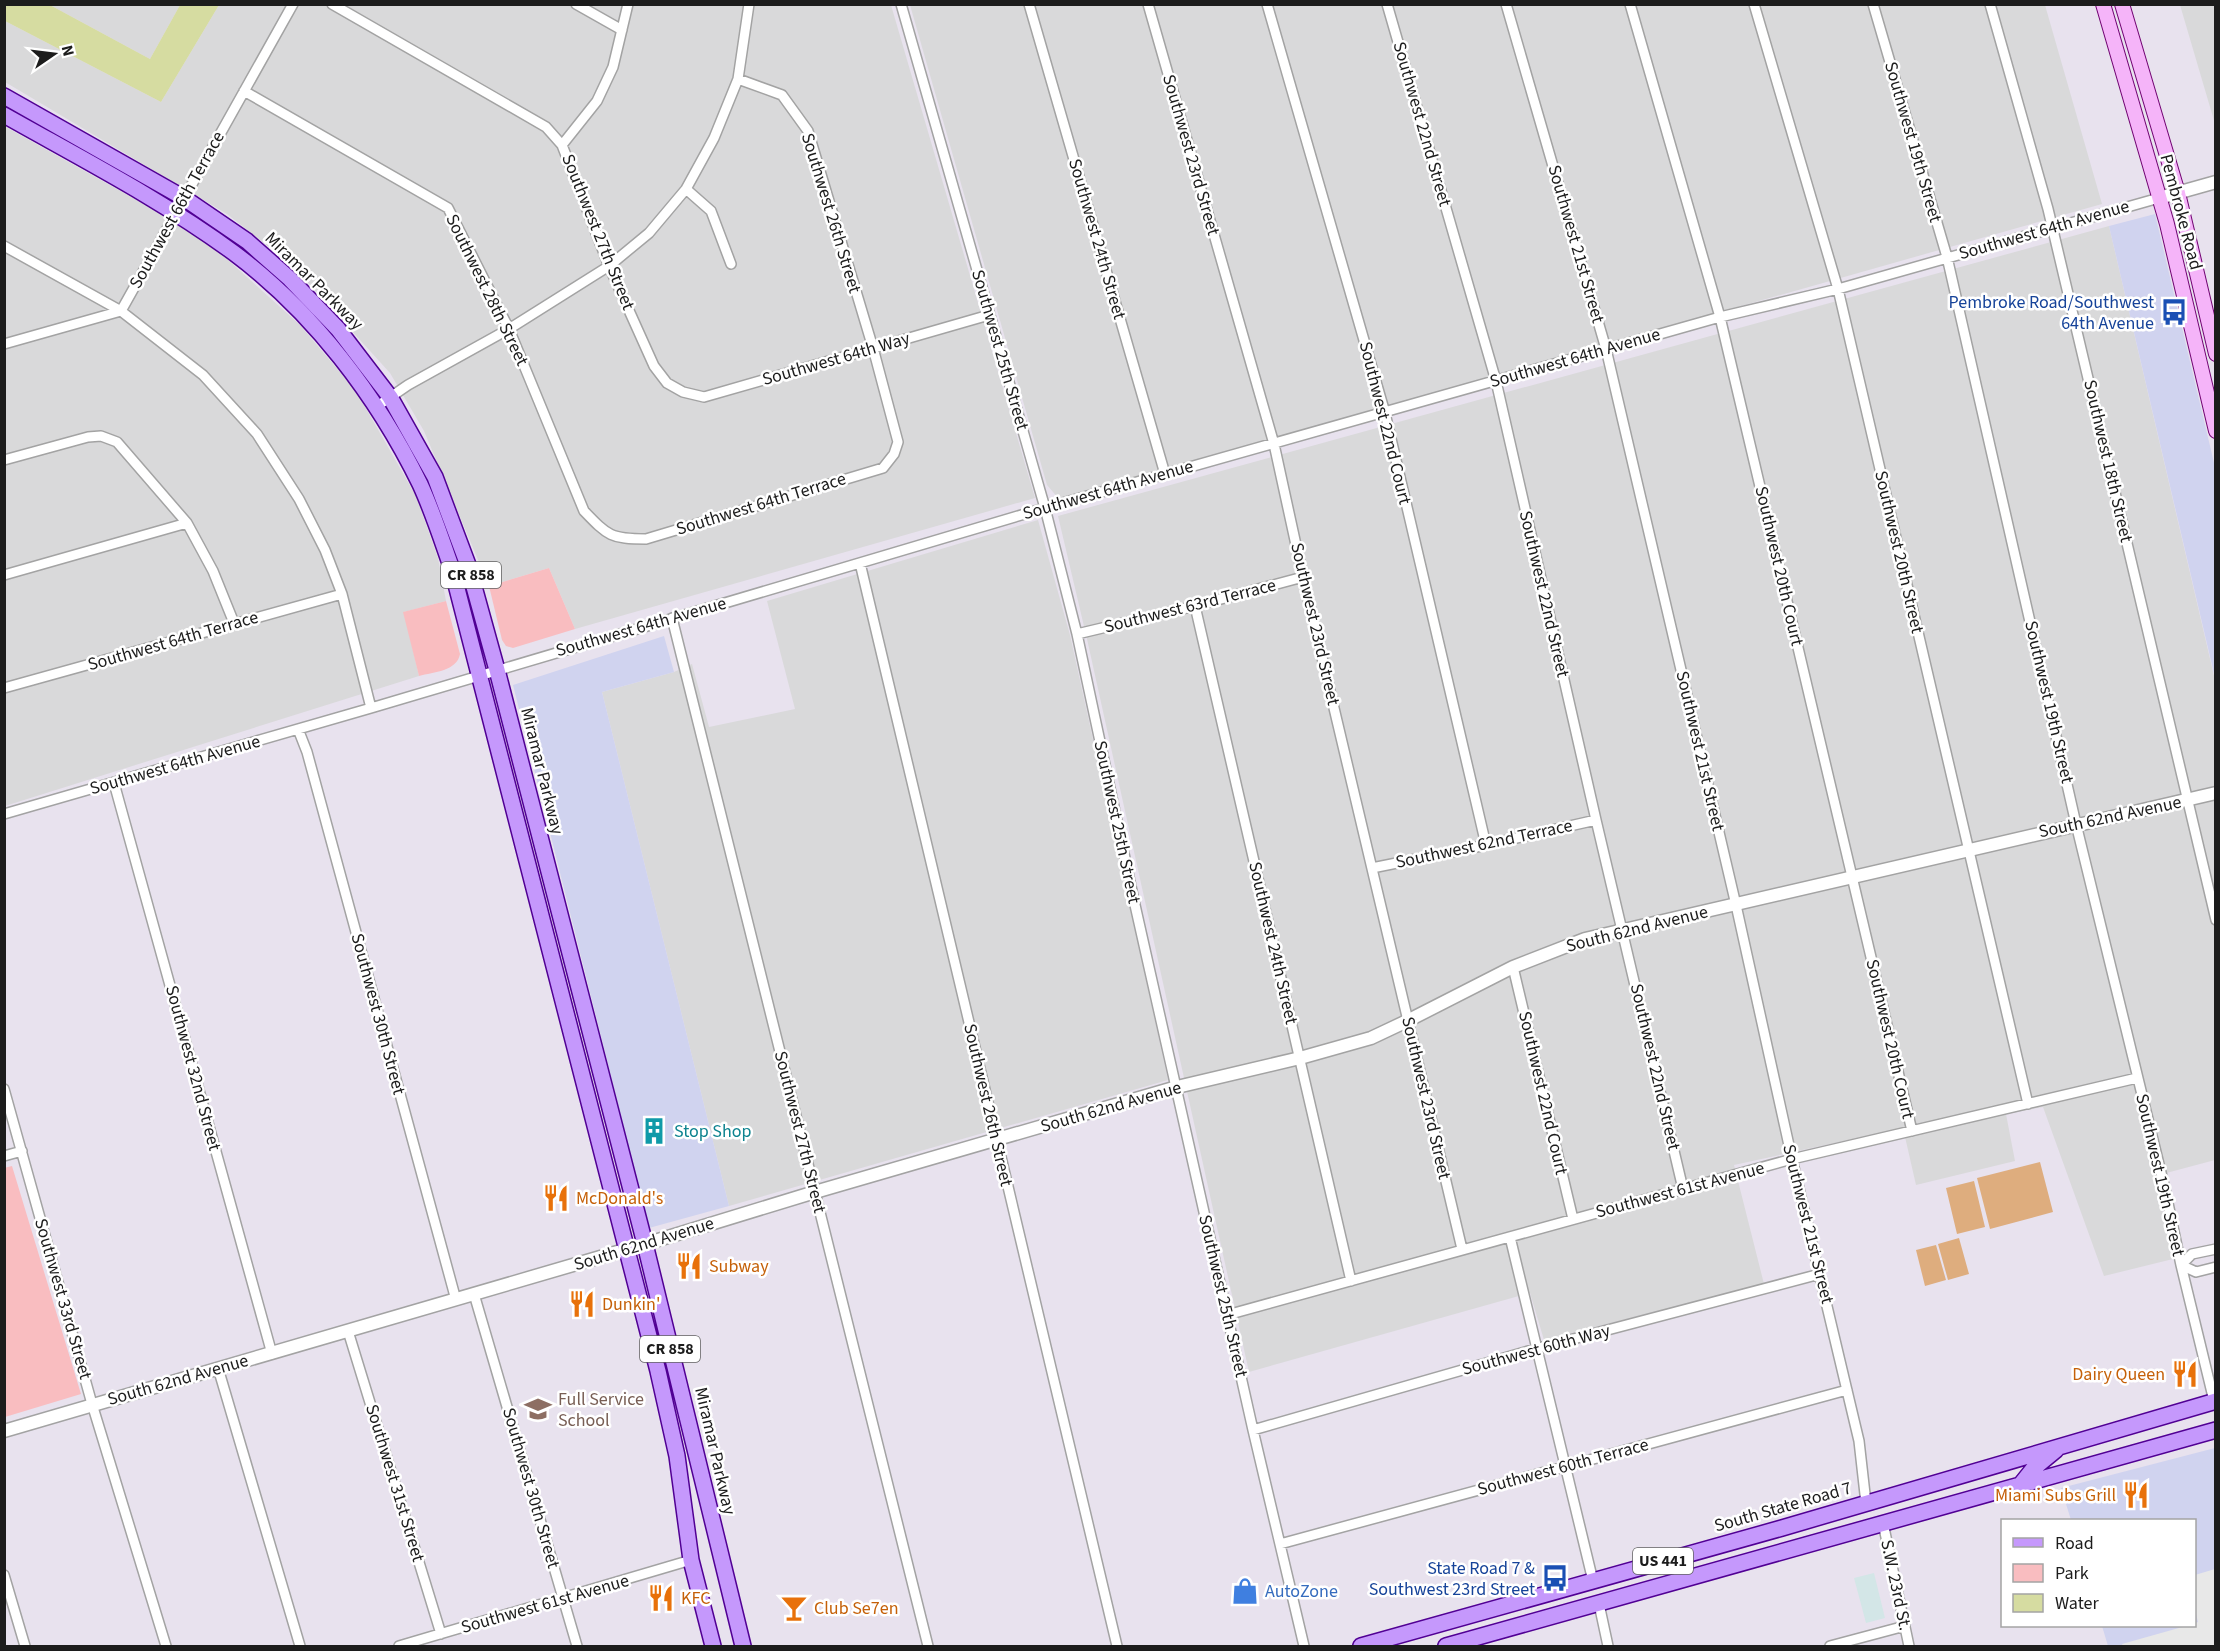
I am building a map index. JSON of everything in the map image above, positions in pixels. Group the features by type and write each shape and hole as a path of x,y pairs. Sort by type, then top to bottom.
{"main road":[{"name":"Pembroke Road","path":"2103,4 2159,198 2216,431"},
{"name":"Pembroke Road","path":"2122,4 2178,194 2216,354"},
{"name":"Miramar Parkway","path":"4,96 184,198 247,241 290,279 338,329 390,397 435,477 468,565 497,670 645,1244 743,1647"},
{"name":"Miramar Parkway","path":"4,115 176,212 235,254 277,289 325,338 376,406 419,484 436,522 452,569 658,1371 677,1456 691,1560 713,1647"},
{"path":"2192,326 2202,348 2216,405"},
{"path":"531,876 538,883 551,925 565,937"},
{"name":"South State Road 7","path":"1360,1647 2215,1401"},
{"name":"US 441","path":"1446,1647 2216,1430"},
{"path":"2022,1485 2033,1469 2061,1447"},
{"path":"1883,1523 1890,1507 1910,1490"},
{"path":"1841,1535 1858,1518 1866,1503"}],"street":[{"name":"Southwest 66th Terrace","path":"121,311 293,4"},
{"name":"Southwest 27th Street","path":"332,4 546,127 562,145 609,266 654,366 667,383 683,392"},
{"path":"576,4 622,30"},
{"path":"562,145 597,101 613,67 628,4"},
{"path":"376,406 408,385 509,329 609,266 649,233 686,189 714,138 738,78 749,4"},
{"name":"Southwest 25th Street","path":"901,4 1045,508 1077,634 1135,905 1304,1647"},
{"name":"Southwest 24th Street","path":"1029,4 1165,474"},
{"name":"Southwest 23rd Street","path":"1149,4 1274,444 1303,577 1462,1249"},
{"name":"Southwest 22nd Court","path":"1268,4 1385,412 1486,845"},
{"name":"Southwest 22nd Street","path":"1387,4 1496,381 1683,1189"},
{"name":"Southwest 21st Street","path":"1506,4 1606,349 1859,1441 1866,1503"},
{"name":"Southwest 20th Court","path":"1630,4 1720,316 1912,1131"},
{"name":"Southwest 20th Street","path":"1754,4 1838,289 2028,1104"},
{"name":"Southwest 19th Street","path":"1873,4 1947,258 2076,824 2215,1401"},
{"name":"Southwest 18th Street","path":"1990,4 2052,226 2216,920"},
{"name":"Southwest 26th Street","path":"738,78 782,95 808,131 873,348 898,442 894,454"},
{"name":"Southwest 28th Street","path":"244,91 448,208 509,329 584,511 604,532 621,539"},
{"name":"Southwest 64th Avenue","path":"4,814 371,708 1045,508 1720,316 1838,289 2052,226 2216,182"},
{"path":"686,189 711,211 731,264"},
{"path":"4,246 121,311 202,375 257,434 299,499 325,550 342,594 371,708"},
{"path":"4,344 121,311"},
{"name":"Southwest 64th Way","path":"683,392 704,398 989,315"},
{"path":"4,460 88,437 101,436 117,442 187,523 213,571 234,623"},
{"name":"Southwest 64th Terrace","path":"621,539 646,539 883,468 894,454"},
{"path":"4,575 187,523"},
{"name":"Southwest 26th Street","path":"860,563 1117,1647"},
{"name":"Southwest 63rd Terrace","path":"1077,634 1303,577"},
{"name":"Southwest 64th Terrace","path":"4,688 342,594"},
{"name":"Southwest 24th Street","path":"1195,606 1351,1281"},
{"name":"Southwest 27th Street","path":"672,618 928,1647"},
{"name":"Southwest 30th Street","path":"298,729 313,775 456,1300"},
{"name":"Southwest 32nd Street","path":"114,783 272,1354"},
{"name":"South 62nd Avenue","path":"4,1431 1177,1087 1300,1058 1371,1038 1513,967 1585,939 2216,793"},
{"name":"Southwest 62nd Terrace","path":"1372,868 1596,820"},
{"name":"Southwest 22nd Court","path":"1513,967 1572,1219"},
{"name":"Southwest 61st Avenue","path":"1227,1315 1792,1159 2137,1078"},
{"name":"Southwest 33rd Street","path":"4,1089 92,1404 166,1647"},
{"path":"4,1156 22,1151"},
{"path":"1510,1237 1539,1348 1564,1467 1593,1581"},
{"path":"2216,1248 2192,1254 2181,1265 2196,1272 2216,1267"},
{"name":"Southwest 60th Way","path":"1253,1430 1539,1348 1820,1274"},
{"name":"Southwest 30th Street","path":"474,1294 577,1647"},
{"name":"Southwest 31st Street","path":"348,1331 441,1634"},
{"path":"218,1368 300,1647"},
{"name":"Southwest 60th Terrace","path":"1280,1544 1847,1390"},
{"name":"S.W. 23rd St.","path":"1883,1523 1909,1647"},
{"name":"Southwest 61st Avenue","path":"399,1647 691,1560"},
{"path":"4,1575 25,1647"},
{"path":"1599,1604 1608,1647"},
{"path":"1830,1647 1905,1626"}],"shaded area":[{"path":"50,5 180,5 150,59"},
{"path":"219,5 891,5 1035,498 575,629 549,568 489,586 424,431 390,373 292,265 227,214 5,82 5,21 161,102"},
{"path":"910,5 2045,5 2102,204 1059,499 1047,485"},
{"path":"2180,5 2215,5 2215,124"},
{"path":"4,126 158,212 219,252 300,325 356,391 416,496 438,558 446,601 404,612 419,676 5,806"},
{"path":"2155,214 2215,467 2215,678 2109,226"},
{"path":"2109,226 2215,680 2215,1160 2155,1176 2173,1259 2104,1276 2043,1107 2006,1114 2015,1161 1916,1185 1903,1128 1734,1165 1764,1284 1544,1340 1530,1293 1249,1372 1058,516"},
{"path":"1038,520 1070,635 1168,1080 729,1206 602,692 674,672 692,664 709,727 795,709 767,601"},
{"path":"664,636 674,672 602,692 729,1206 649,1228 513,685"},
{"path":"2040,1162 2053,1212 1990,1229 1977,1178"},
{"path":"1974,1181 1985,1227 1957,1234 1946,1188"},
{"path":"1959,1238 1969,1274 1948,1280 1938,1244"},
{"path":"1936,1245 1946,1280 1925,1286 1916,1250"},
{"path":"2215,1448 2215,1646 2108,1646 2102,1627 2196,1627 2196,1519 2071,1519 2061,1488"},
{"path":"2215,1569 2215,1646 2123,1646 2122,1644 2182,1627 2196,1627 2198,1622 2196,1575"},
{"path":"1874,1573 1885,1618 1866,1623 1854,1578"}],"green space":[{"path":"549,568 575,629 513,648 506,646 502,640 489,586"},
{"path":"446,601 460,654 458,660 444,670 419,676 403,612"},
{"path":"12,1166 81,1394 5,1417 4,1168"}],"water":[{"path":"4,5 50,5 150,59 180,5 219,5 161,102 5,21"}],"place":[{"name":"Pembroke Road/Southwest 64th Avenue","path":"2174,312"},
{"name":"Stop Shop","path":"654,1131"},
{"name":"McDonald's","path":"556,1198"},
{"name":"Subway","path":"689,1266"},
{"name":"Dunkin'","path":"582,1304"},
{"name":"Dairy Queen","path":"2185,1374"},
{"name":"Full Service School","path":"538,1409"},
{"name":"Miami Subs Grill","path":"2136,1495"},
{"name":"State Road 7 & Southwest 23rd Street","path":"1555,1578"},
{"name":"AutoZone","path":"1245,1591"},
{"name":"KFC","path":"661,1598"},
{"name":"Club Se7en","path":"794,1608"}]}
